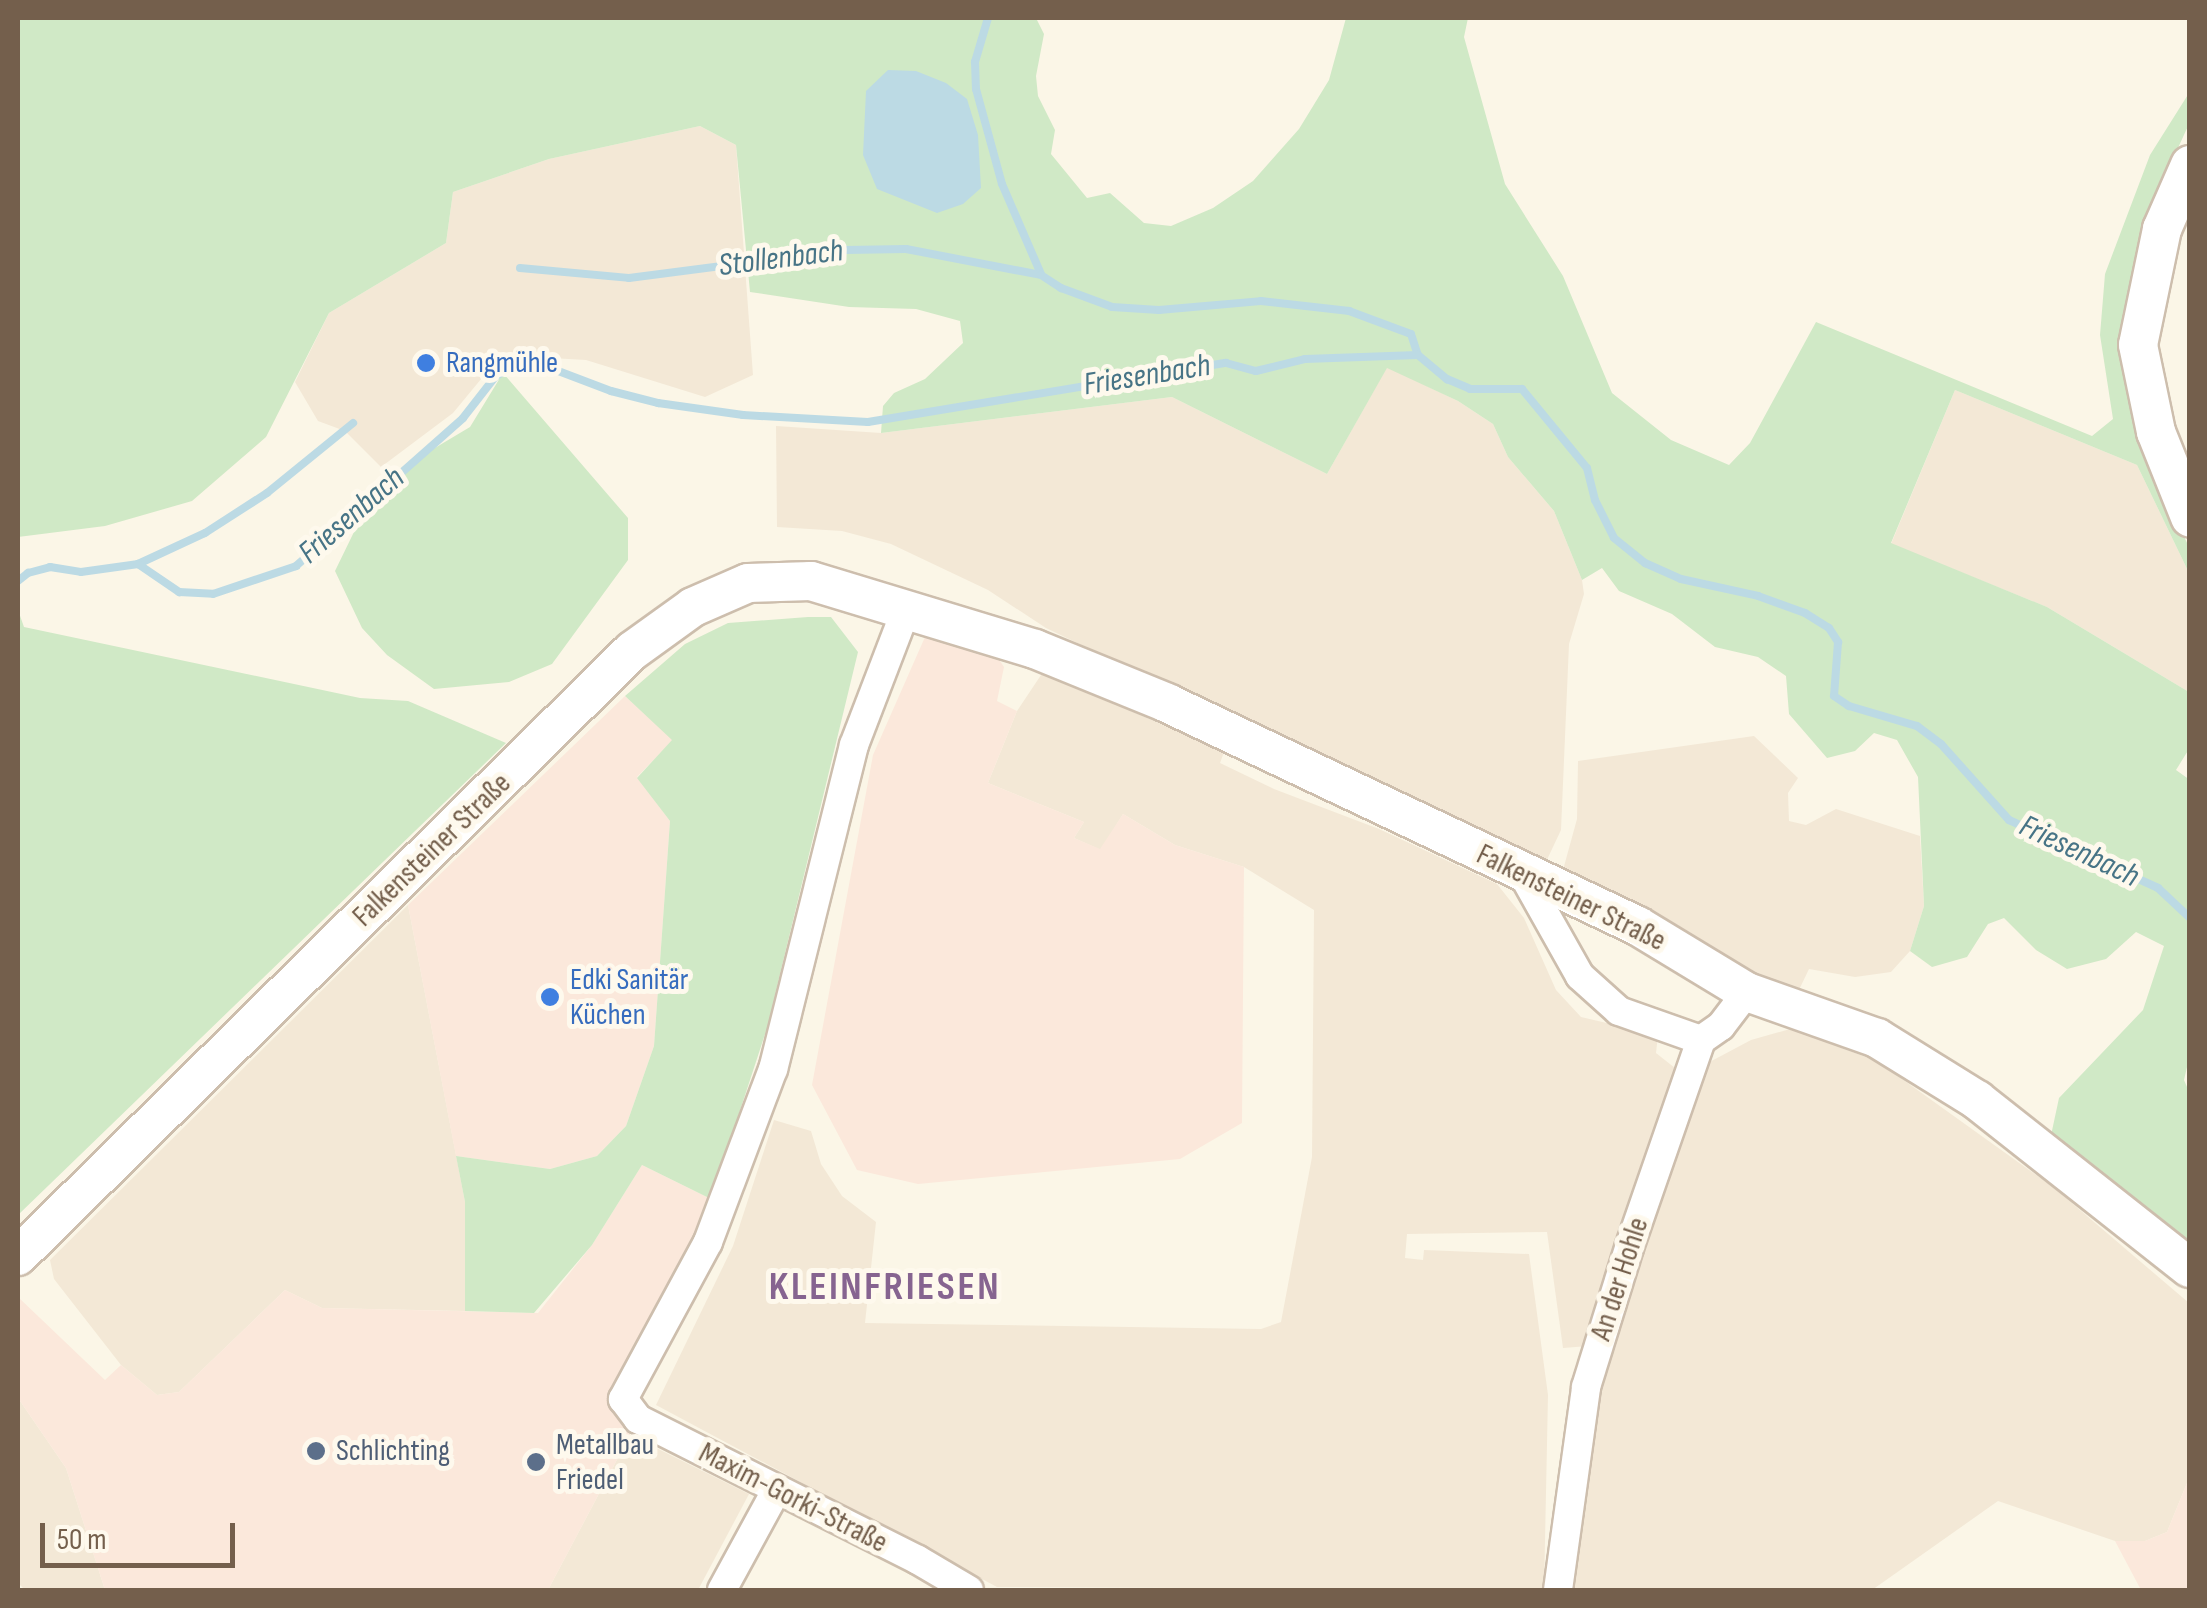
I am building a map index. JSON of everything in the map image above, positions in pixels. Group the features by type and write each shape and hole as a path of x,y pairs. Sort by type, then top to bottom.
{"main road":[{"path":"2190,165 2162,229 2138,345 2156,432 2190,517"},
{"name":"Falkensteiner Straße","path":"18,1256 647,640 693,606 748,583 811,582 907,607 1035,649 1167,704 1638,926 1746,992 1877,1038 1937,1072 2190,1268"}],"street":[{"name":"Maxim-Gorki-Straße","path":"907,607 854,745 773,1069 708,1242 623,1400 638,1419 918,1560 969,1590"},
{"path":"1522,873 1580,976 1619,1012 1701,1040"},
{"name":"An der Hohle","path":"1558,1590 1586,1387 1701,1040 1721,1026 1746,992"},
{"path":"722,1590 776,1491"}],"shaded area":[{"path":"700,126 736,145 753,375 705,397 586,360 516,356 491,367 453,413 381,467 345,431 318,421 295,382 329,313 446,243 453,192 549,159"},
{"path":"1387,367 1458,401 1493,424 1508,457 1554,511 1582,580 1584,594 1569,644 1561,830 1544,866 1046,628 988,590 891,544 842,531 777,527 776,426 881,433 1172,397 1327,474"},
{"path":"1955,390 2137,465 2189,573 2189,692 2047,607 1891,544"},
{"path":"925,637 996,655 1004,667 997,701 1017,711 988,783 1084,822 1074,838 1100,849 1123,814 1175,845 1244,867 1242,1123 1180,1159 918,1184 857,1170 812,1085 873,755"},
{"path":"1043,672 1224,752 1220,763 1274,789 1379,829 1497,884 1524,918 1556,990 1581,1017 1658,1035 1656,1053 1680,1072 1588,1346 1563,1348 1547,1232 1407,1234 1405,1258 1423,1260 1424,1250 1529,1254 1548,1395 1544,1590 997,1587 656,1405 733,1246 774,1120 811,1131 821,1164 842,1196 876,1222 865,1323 1261,1329 1281,1322 1312,1157 1314,910 1244,867 1175,845 1123,814 1101,850 1074,838 1084,822 988,783 1017,711"},
{"path":"625,696 673,740 637,777 670,821 654,1046 626,1126 597,1156 550,1169 456,1156 408,905"},
{"path":"1754,736 1798,778 1788,793 1789,821 1806,825 1836,809 1920,836 1924,906 1910,951 1891,972 1855,977 1809,969 1797,994 1764,985 1563,870 1577,819 1578,761"},
{"path":"408,905 465,1202 465,1311 322,1308 285,1290 179,1392 157,1395 121,1365 54,1279 50,1260"},
{"path":"1790,1029 1877,1061 2053,1187 2189,1303 2189,1478 2167,1532 2145,1541 2115,1541 1998,1501 1872,1590 1567,1590 1573,1513 1609,1346 1704,1065 1751,1040"},
{"path":"642,1165 711,1199 698,1239 612,1403 630,1435 548,1590 105,1590 66,1468 18,1398 18,1297 105,1380 121,1365 157,1395 179,1392 285,1290 322,1308 538,1313 592,1245"},
{"path":"18,1398 66,1468 105,1590 25,1590 18,1583"},
{"path":"630,1435 749,1494 698,1590 548,1590"},
{"path":"2189,1478 2189,1590 2141,1590 2115,1541 2145,1541 2167,1532"}],"green space":[{"path":"18,18 1036,18 1044,34 1036,76 1038,96 1055,130 1051,154 1087,198 1110,193 1144,223 1171,226 1213,208 1253,181 1299,129 1329,80 1346,18 1468,18 1464,37 1505,184 1563,276 1612,393 1671,440 1729,465 1750,443 1816,322 2092,436 2113,419 2100,335 2105,274 2150,155 2189,93 2189,124 2142,226 2127,305 2126,380 2143,451 2189,547 2189,573 2137,465 1955,390 1891,543 2047,607 2189,692 2189,749 2176,770 2190,780 2190,1054 2184,1080 2190,1094 2189,1241 2176,1246 2050,1140 2059,1098 2143,1010 2164,946 2136,932 2106,959 2067,969 2036,950 2004,918 1988,924 1967,957 1932,967 1910,951 1924,906 1918,777 1897,740 1874,733 1855,751 1827,758 1789,714 1786,676 1758,657 1715,647 1672,614 1619,591 1602,568 1582,580 1554,511 1508,457 1493,424 1458,401 1387,368 1327,474 1172,397 881,433 883,406 894,393 925,379 963,343 960,321 916,309 849,307 750,292 736,145 700,126 549,159 453,192 446,243 329,313 266,437 192,501 105,526 18,537"},
{"path":"503,373 628,518 628,560 552,664 509,682 434,689 387,655 362,628 335,571 371,497 413,461 470,427"},
{"path":"18,610 24,627 360,698 408,701 506,743 18,1215"},
{"path":"831,617 858,652 767,1028 711,1199 642,1165 592,1245 534,1313 465,1311 465,1202 456,1156 550,1169 597,1156 626,1126 654,1046 670,821 637,778 672,740 625,696 685,644 728,623"}],"water":[{"path":"888,70 916,71 946,83 967,99 978,135 981,188 963,204 937,213 877,189 863,155 866,91"}],"waterway":[{"name":"Stollenbach","path":"988,18 975,62 976,89 1002,184 1041,274"},
{"name":"Stollenbach","path":"520,268 629,278 846,250 906,249 1041,275 1061,288 1112,307 1159,310 1261,301 1349,311 1411,334 1418,355"},
{"name":"Friesenbach","path":"18,581 28,573 50,567 81,572 138,564 179,592 213,594 296,566 463,418 495,377 524,358 611,391 658,403 743,415 868,422 1226,363 1256,371 1305,359 1418,355 1447,379 1470,389 1522,389 1587,468 1595,500 1614,538 1645,563 1681,579 1758,596 1805,613 1829,628 1838,642 1834,696 1849,706 1917,726 1941,744 2009,820 2158,888 2190,918"},
{"name":"Stollenbach","path":"138,564 205,533 267,493 353,423"}],"place":[{"name":"Rangmühle","path":"426,363"},
{"name":"Edki Sanitär Küchen","path":"550,997"},
{"name":"Schlichting","path":"316,1451"},
{"name":"Metallbau Friedel","path":"536,1462"}],"district":[{"name":"KLEINFRIESEN","path":"885,1287"}]}
